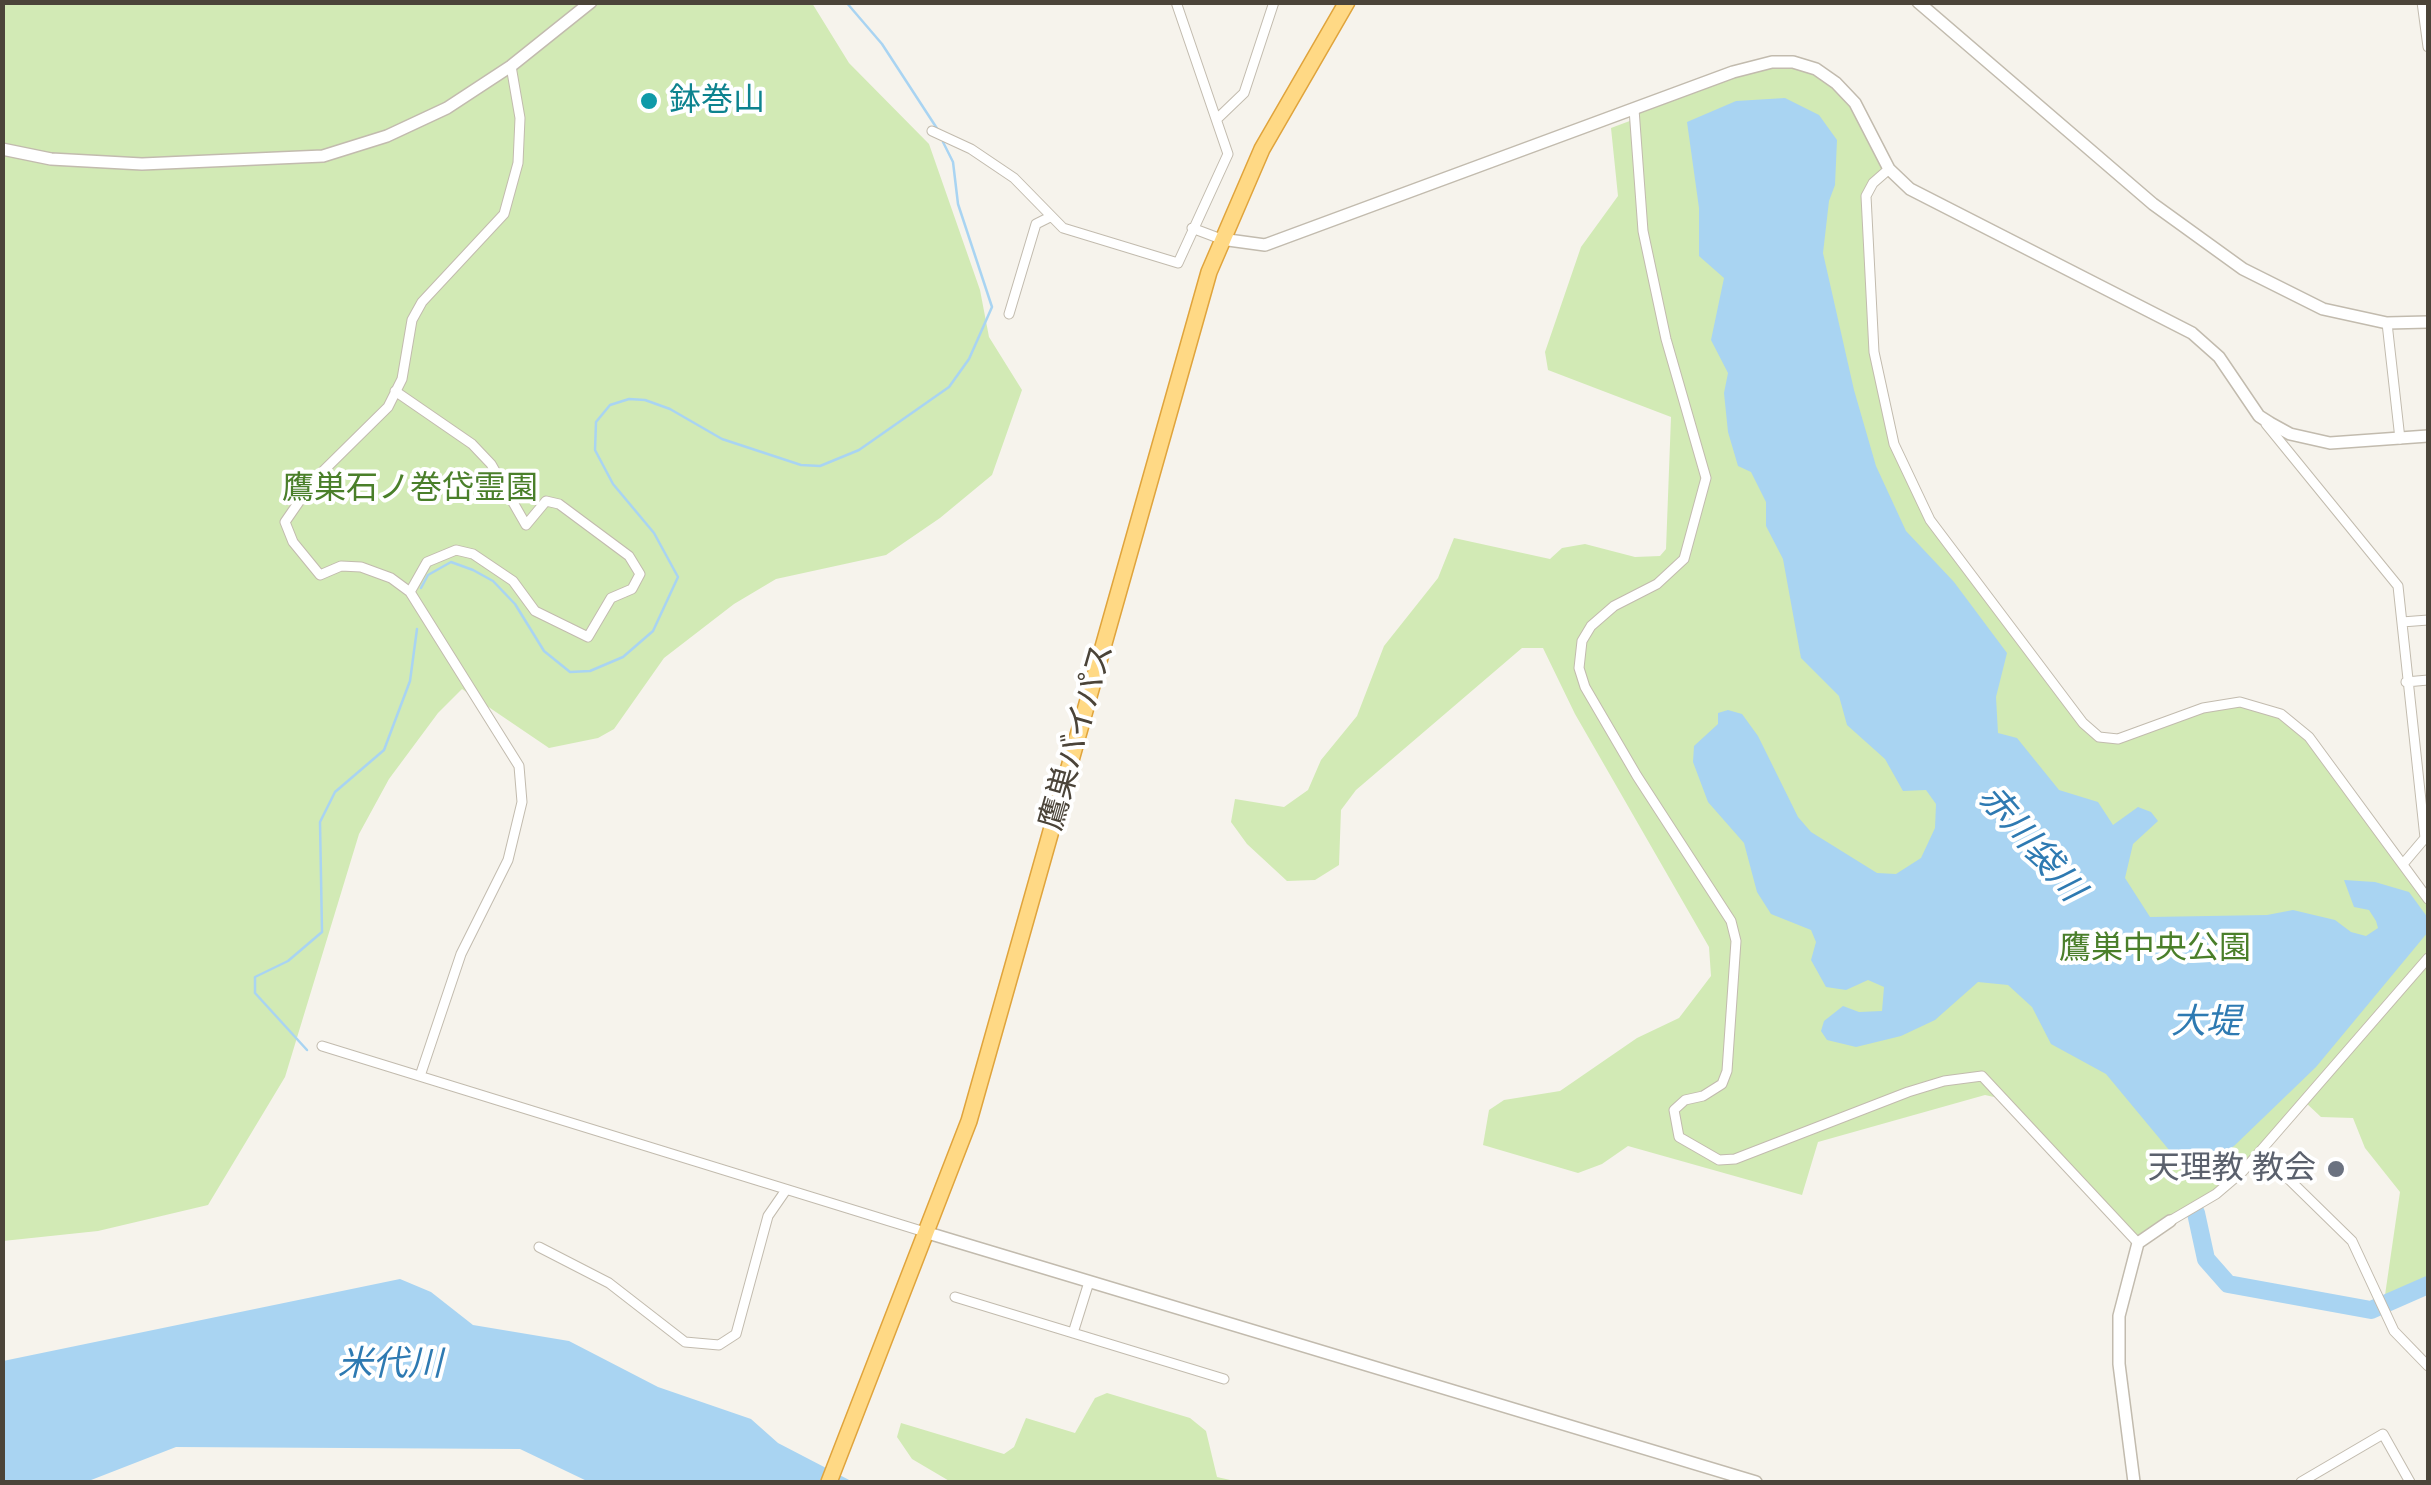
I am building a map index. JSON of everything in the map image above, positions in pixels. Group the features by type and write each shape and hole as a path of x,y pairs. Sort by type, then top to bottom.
{"highway":[{"name":"鷹巣バイパス","path":"828,1482 928,1233 968,1121 1221,239 1292,92 1347,2"}],"street":[{"path":"2,149 51,159 142,164 323,156 432,115 511,66 591,2"},
{"path":"932,131 970,149 1014,178 1063,228 1178,264 1228,154 1176,2"},
{"path":"1218,118 1244,92 1274,2"},
{"path":"1918,2 2204,244 2282,292 2323,309 2387,323 2428,322"},
{"path":"2422,2 2428,47"},
{"path":"1192,228 1221,239 1266,246 1758,64 1792,62 1826,76 1855,103 1889,169 1910,189 2192,333 2219,357 2259,416 2398,586 2425,838 2402,864"},
{"path":"420,1076 461,954 508,860 522,802 519,766 410,592 391,578 361,567 341,566 320,575 292,542 285,522 314,480 372,426 396,391 412,320 422,302 494,228 513,192 520,118 511,66"},
{"path":"1634,109 1643,231 1666,338 1706,478 1684,560 1657,584 1614,606 1591,626 1582,641 1579,668 1585,687 1637,776 1731,921 1736,941 1728,1071 1722,1084 1703,1096 1685,1100 1674,1110 1679,1137 1720,1160 1735,1159 1908,1092 1944,1080 1982,1076 2138,1242"},
{"path":"1889,169 1873,183 1866,196 1874,352 1894,444 1930,520 2062,695 2100,737 2118,739 2203,708 2240,702 2281,714 2309,737 2428,899"},
{"path":"1009,314 1036,224 1050,217"},
{"path":"2387,323 2400,439"},
{"path":"396,391 472,444 491,464 526,525 546,501 559,504 629,556 640,574 632,589 610,598 588,637 536,611 513,581 473,554 456,550 428,562 410,592"},
{"path":"2259,416 2290,434 2330,443 2428,436"},
{"path":"2402,622 2428,620"},
{"path":"2406,682 2428,680"},
{"path":"2134,1482 2119,1364 2119,1316 2138,1242 2216,1194 2260,1151 2428,958"},
{"path":"322,1046 1756,1482"},
{"path":"2260,1151 2352,1241 2394,1331 2428,1366"},
{"path":"539,1247 609,1283 686,1342 719,1345 736,1334 768,1216 786,1190"},
{"path":"1074,1333 1089,1282"},
{"path":"955,1297 1224,1378"},
{"path":"2301,1482 2384,1434 2410,1482"}],"green space":[{"name":"鷹巣石ノ巻岱霊園","path":"2,3 812,3 849,63 929,144 980,290 989,337 1022,390 992,475 940,518 886,555 776,579 734,604 664,658 614,729 598,738 549,748 462,689 438,713 389,779 359,834 285,1077 208,1205 98,1231 3,1241"},
{"name":"鷹巣中央公園","path":"1793,62 1836,83 1889,169 1866,196 1872,330 1883,402 1915,493 2051,681 2099,737 2118,739 2203,708 2240,702 2299,726 2428,899 2428,1278 2384,1302 2400,1192 2365,1148 2353,1118 2321,1117 2305,1102 2243,1171 2138,1243 2003,1099 1985,1095 1818,1142 1802,1195 1628,1146 1602,1164 1578,1173 1483,1145 1489,1110 1504,1100 1560,1091 1637,1038 1679,1018 1711,976 1709,947 1575,714 1543,648 1522,648 1356,790 1341,810 1339,865 1315,880 1287,881 1247,844 1231,822 1235,799 1284,807 1308,790 1321,760 1357,716 1384,646 1438,578 1454,538 1550,559 1562,548 1585,544 1635,557 1660,556 1666,549 1671,417 1548,370 1545,352 1581,247 1618,196 1611,128 1635,119 1634,109 1733,72"},
{"path":"1107,1393 1190,1418 1206,1431 1217,1477 1239,1482 951,1482 912,1459 897,1437 901,1423 1004,1454 1014,1447 1026,1418 1075,1433 1095,1398"}],"water":[{"name":"大堤","path":"1785,98 1819,115 1837,140 1835,185 1829,201 1823,253 1854,390 1876,466 1906,531 1954,582 2007,653 1996,697 1998,733 2017,738 2059,790 2098,802 2113,825 2138,807 2151,812 2158,821 2133,844 2125,878 2150,917 2267,915 2293,910 2335,920 2351,932 2366,936 2378,928 2376,921 2369,910 2354,907 2344,880 2375,882 2409,892 2428,918 2428,932 2316,1067 2234,1146 2189,1174 2106,1074 2051,1044 2032,1007 2008,985 1978,982 1935,1020 1901,1036 1856,1047 1827,1040 1821,1031 1824,1021 1843,1006 1859,1012 1882,1011 1884,987 1868,980 1846,990 1826,987 1811,960 1816,942 1811,930 1771,914 1757,892 1744,843 1708,802 1693,762 1694,746 1718,724 1718,713 1728,710 1742,714 1758,736 1798,817 1811,832 1877,873 1896,874 1921,858 1935,828 1936,804 1926,790 1903,791 1885,759 1847,725 1839,696 1801,658 1783,559 1766,526 1766,502 1751,472 1738,466 1728,432 1724,393 1728,373 1711,340 1724,278 1699,256 1699,208 1687,122 1736,101"},
{"name":"米代川","path":"400,1279 431,1292 473,1325 569,1341 658,1387 751,1419 778,1443 853,1482 589,1482 520,1449 176,1447 86,1482 3,1482 3,1361"}],"waterway":[{"path":"846,2 882,44 938,130"},
{"path":"421,588 428,575 451,562 473,570 493,581 515,604 544,651 570,672 590,671 623,657 653,631 678,577 654,533 613,484 595,450 596,422 610,405 629,399 645,400 670,409 722,439 801,465 820,466 859,450 949,387 969,359 992,307 958,204 953,162 943,142"},
{"path":"307,1050 255,993 255,977 288,961 322,932 320,822 335,792 384,750 410,681 417,629"},
{"name":"赤川袋川","path":"2196,1213 2206,1259 2228,1284 2371,1310 2428,1285"}],"place":[{"name":"鉢巻山","path":"649,101"},
{"name":"天理教 教会","path":"2336,1169"}]}
